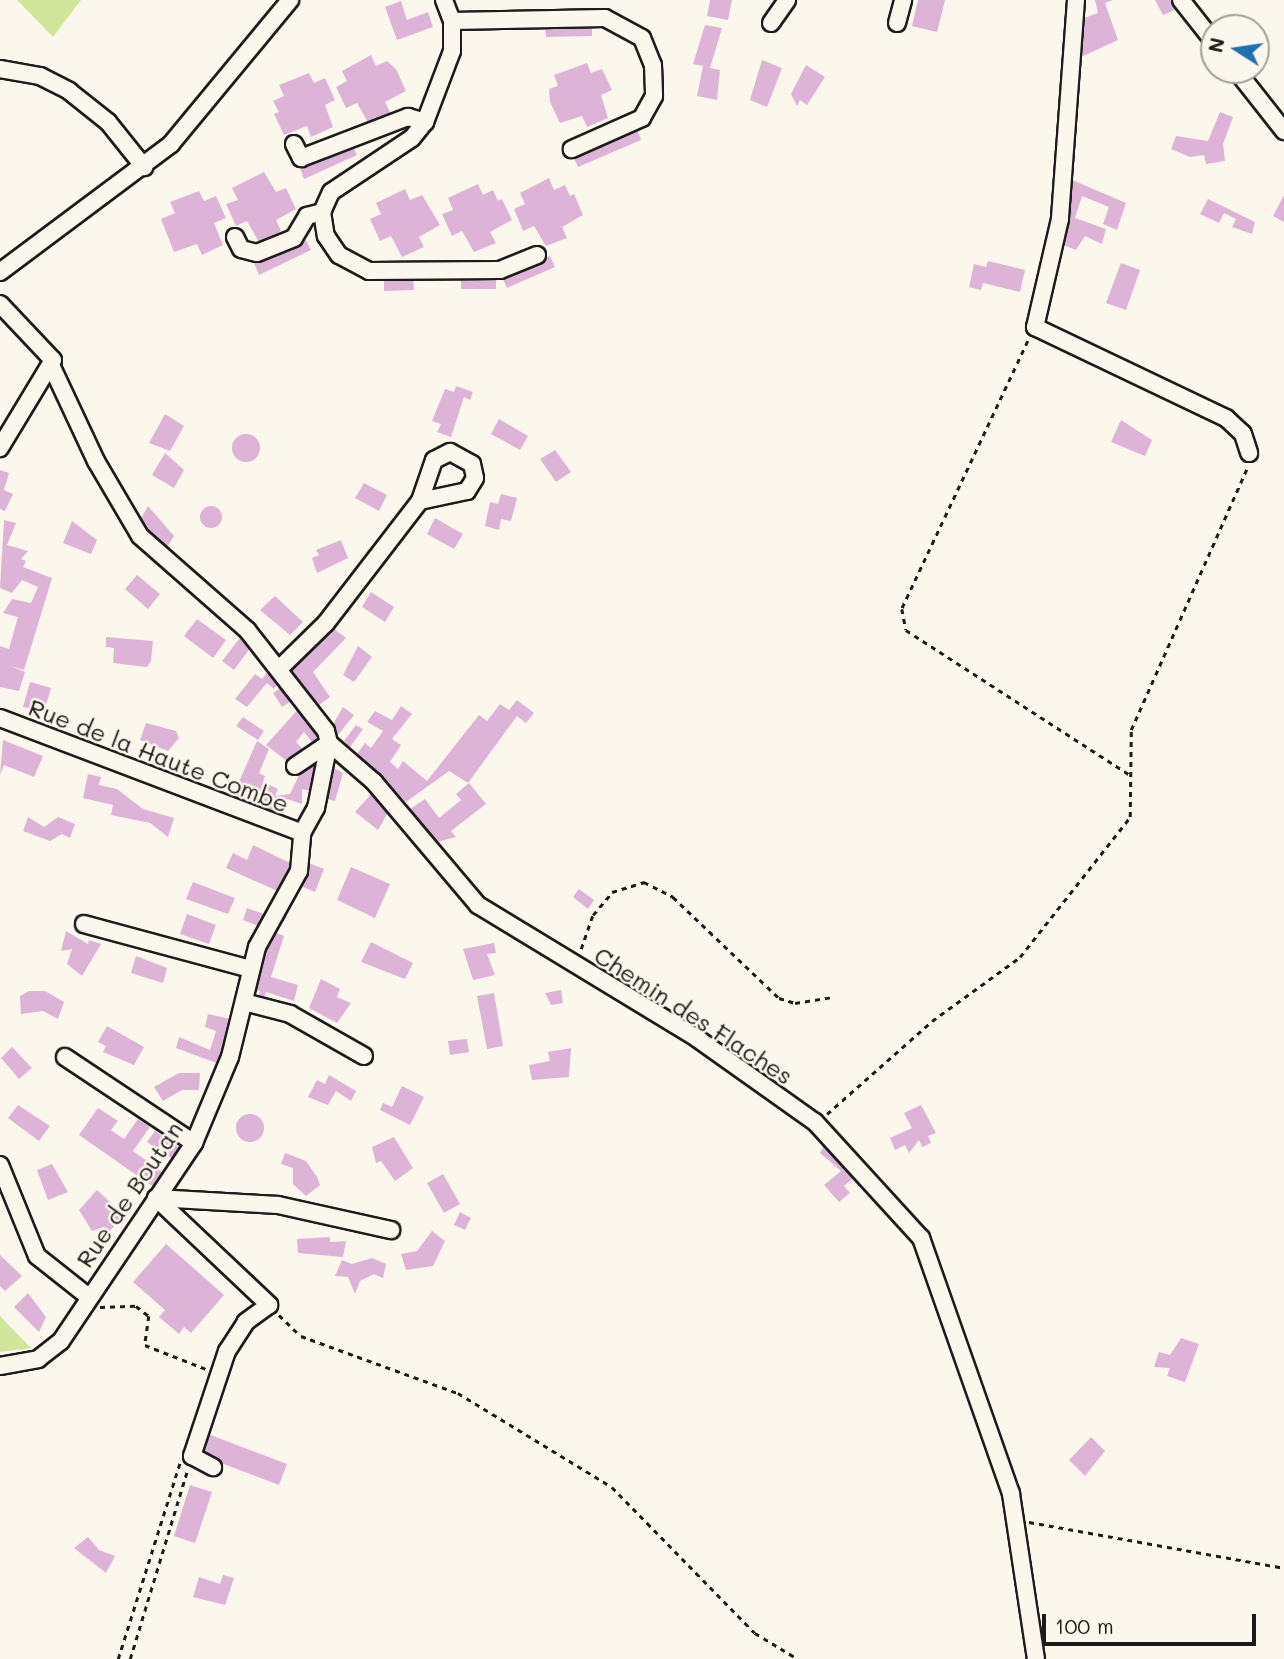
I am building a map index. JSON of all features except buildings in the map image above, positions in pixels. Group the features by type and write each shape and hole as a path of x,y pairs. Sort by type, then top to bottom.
{"street":[{"path":"0,272 144,167 171,144 290,0"},
{"path":"444,0 452,21 452,51 425,122 412,138 331,192 322,212 326,236 339,255 369,271 499,270 537,255"},
{"path":"771,23 787,0"},
{"path":"897,23 903,0"},
{"path":"1076,0 1060,219 1035,327 1226,418 1243,434 1249,453"},
{"path":"1181,0 1200,24"},
{"path":"452,21 604,18 642,38 653,65 654,96 642,118 572,149"},
{"path":"0,69 40,76 68,91 108,122 144,167"},
{"path":"1247,84 1284,131"},
{"path":"293,144 301,158 408,117 425,122"},
{"path":"235,237 241,250 257,253 294,238 307,216 322,212"},
{"path":"0,304 50,353 52,367 96,461 140,536 247,630 280,668 326,731 329,743 295,766"},
{"path":"0,448 52,367"},
{"path":"280,668 326,623 420,501"},
{"name":"Rue de la Haute Combe","path":"0,718 302,834"},
{"name":"Rue de Boutan","path":"0,1366 38,1359 61,1341 194,1143 230,1057 257,947 299,871 302,834 316,808 329,743"},
{"name":"Chemin des Flaches","path":"329,743 374,782 478,905 698,1038 815,1122 921,1238 1010,1494 1036,1659"},
{"path":"84,925 251,969"},
{"path":"244,1002 290,1014 364,1056"},
{"path":"65,1056 194,1143"},
{"path":"0,1165 37,1256 86,1302"},
{"path":"156,1198 278,1205 391,1230"},
{"path":"156,1198 269,1305 246,1322 227,1351 186,1458 213,1467"}],"path":[{"path":"1035,327 901,609 906,630 1130,775"},
{"path":"822,1117 932,1021 1020,957 1048,927 1130,817 1135,793 1130,775 1132,730 1220,540 1248,472 1249,453"},
{"path":"573,964 593,915 612,892 628,883 644,883 673,897 779,998 795,1003 831,997"},
{"path":"86,1302 136,1306 149,1316 145,1345 210,1370 206,1383"},
{"path":"269,1305 301,1336 458,1393 612,1488 746,1625 797,1659"},
{"path":"118,1659 186,1458"},
{"path":"130,1659 186,1458"},
{"path":"1015,1524 1283,1570"}],"green space":[{"path":"17,0 81,0 53,37"},
{"path":"0,1316 31,1348 0,1352"}]}
